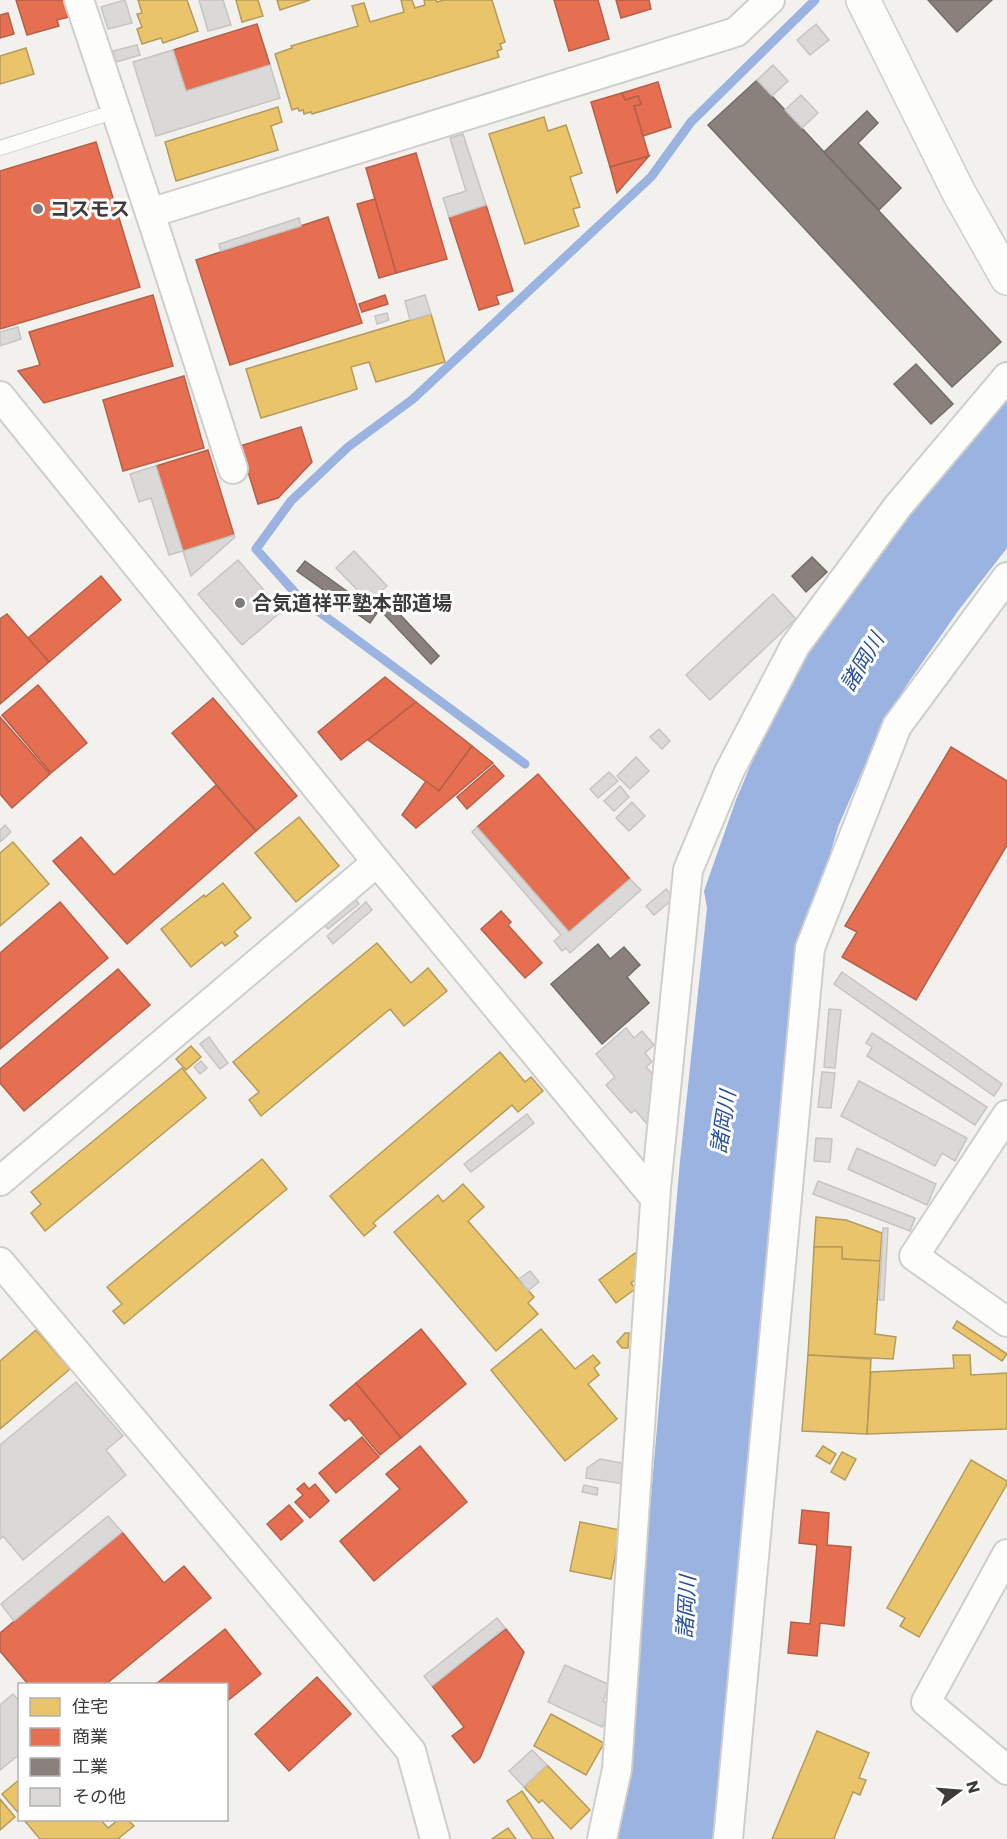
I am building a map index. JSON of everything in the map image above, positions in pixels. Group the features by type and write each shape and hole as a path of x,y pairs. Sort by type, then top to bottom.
{"street":[{"path":"79,0 233,469"},
{"path":"150,213 736,32 770,0"},
{"path":"863,0 958,191 1007,278"},
{"path":"602,1839 617,1769 655,1198 688,870 729,772 795,646 898,506 1007,377"},
{"path":"0,396 377,862 655,1198"},
{"path":"728,1839 810,948 897,726 1007,577"},
{"path":"0,1181 377,862"},
{"path":"1007,1115 914,1256 1007,1322"},
{"path":"0,1262 411,1751 435,1839"},
{"path":"1007,1554 926,1702 1007,1770"}],"lane":[{"path":"0,148 116,111"}],"water":[{"name":"諸岡川","path":"1007,394 1007,548 958,611 906,686 874,744 838,827 812,917 717,1839 614,1839 622,1814 626,1787 680,1161 707,908 704,891 736,800 771,717 828,615"}],"building: 住宅":[{"path":"138,0 187,0 198,31 163,43 161,38 142,44 137,29 142,27 137,14 142,13"},
{"path":"236,0 258,0 263,16 242,22"},
{"path":"277,0 310,0 280,10"},
{"path":"401,0 412,0 415,8 425,5 424,0 436,0 437,2 492,0 505,42 500,44 502,49 497,51 499,57 312,114 311,112 304,114 303,110 299,111 298,108 292,110 275,54 292,48 291,46 358,26 352,6 364,3 370,22 404,12"},
{"path":"26,48 34,74 0,84 0,56"},
{"path":"278,107 282,122 271,126 278,150 176,181 165,142"},
{"path":"544,117 548,131 566,125 582,173 570,177 580,207 573,209 579,226 525,244 489,134"},
{"path":"431,314 445,362 376,382 369,362 351,367 357,389 261,418 246,369"},
{"path":"299,817 339,866 296,902 255,853"},
{"path":"13,842 49,884 0,926 0,853"},
{"path":"223,883 251,918 234,932 238,936 225,946 222,942 191,967 161,929"},
{"path":"377,943 411,983 428,968 447,991 404,1026 390,1009 261,1116 249,1100 259,1092 233,1062"},
{"path":"191,1046 201,1057 186,1070 176,1059"},
{"path":"500,1052 525,1082 531,1077 543,1091 518,1112 512,1105 373,1223 376,1226 364,1236 330,1196"},
{"path":"182,1068 206,1098 45,1231 31,1213 41,1204 31,1192"},
{"path":"262,1159 287,1189 124,1324 113,1311 122,1304 107,1287"},
{"path":"463,1184 484,1207 468,1221 534,1297 528,1303 538,1314 496,1351 394,1232 438,1195 443,1202"},
{"path":"816,1217 846,1220 882,1233 880,1261 842,1259 842,1247 814,1247"},
{"path":"814,1247 842,1247 842,1259 880,1261 875,1334 896,1337 893,1359 808,1355"},
{"path":"635,1253 641,1261 635,1266 641,1275 631,1283 635,1289 616,1303 599,1280"},
{"path":"957,1321 1007,1354 1002,1361 953,1328"},
{"path":"541,1329 575,1369 593,1355 600,1363 594,1368 599,1375 588,1384 617,1419 565,1461 491,1370"},
{"path":"36,1330 70,1369 0,1429 0,1361"},
{"path":"625,1333 629,1333 628,1348 622,1348 617,1342"},
{"path":"808,1355 871,1359 867,1434 802,1431"},
{"path":"953,1355 970,1355 971,1375 1007,1373 1007,1429 867,1434 871,1372 954,1368"},
{"path":"823,1446 836,1454 830,1464 816,1456"},
{"path":"842,1452 856,1459 845,1480 831,1472"},
{"path":"971,1460 1007,1481 1007,1484 919,1637 900,1626 905,1618 887,1608"},
{"path":"580,1522 620,1530 611,1579 570,1571"},
{"path":"551,1714 604,1743 586,1775 534,1746"},
{"path":"817,1731 869,1753 859,1778 866,1780 860,1795 853,1792 835,1839 772,1839"},
{"path":"547,1765 590,1810 571,1829 542,1800 539,1803 524,1787"},
{"path":"18,1781 18,1813 2,1794"},
{"path":"522,1791 554,1839 533,1839 507,1801"},
{"path":"0,1799 15,1817 0,1830"},
{"path":"25,1821 102,1821 108,1828 117,1821 129,1821 134,1826 120,1839 40,1839"},
{"path":"508,1828 516,1839 492,1839"}],"building: 商業":[{"path":"16,0 64,0 69,17 57,20 59,26 27,35"},
{"path":"554,0 598,0 609,39 569,51"},
{"path":"616,0 649,0 651,9 621,18"},
{"path":"8,13 14,34 0,38 0,15"},
{"path":"257,24 270,65 186,91 173,50"},
{"path":"658,82 671,127 643,136 634,106 641,104 638,96 625,100 622,93"},
{"path":"622,93 625,100 638,96 641,104 634,106 649,156 610,167 591,102"},
{"path":"96,142 140,287 0,329 0,171"},
{"path":"416,153 447,259 396,273 366,168"},
{"path":"649,156 617,193 610,167"},
{"path":"375,199 396,273 379,278 357,204"},
{"path":"486,205 513,291 496,296 499,304 479,310 449,217"},
{"path":"328,217 362,323 230,365 196,260"},
{"path":"153,295 173,366 44,403 18,371 40,365 29,332"},
{"path":"385,295 388,304 362,312 359,304"},
{"path":"184,376 204,448 123,471 103,400"},
{"path":"301,427 312,462 278,498 258,504 240,446"},
{"path":"208,450 234,535 183,551 156,466"},
{"path":"101,576 121,600 49,662 28,638"},
{"path":"7,614 49,662 0,704 0,619"},
{"path":"385,677 416,702 341,760 318,732"},
{"path":"38,685 87,743 51,773 2,715"},
{"path":"213,698 297,796 256,831 172,733"},
{"path":"416,702 472,746 439,791 368,740"},
{"path":"0,717 50,774 12,808 0,794"},
{"path":"472,746 493,763 416,828 402,815 426,781 439,791"},
{"path":"951,747 1007,781 1007,845 916,1000 842,957 857,932 845,926"},
{"path":"494,765 504,776 467,809 457,797"},
{"path":"538,774 630,879 569,932 477,827"},
{"path":"216,785 256,831 127,944 53,861 81,837 114,875"},
{"path":"60,902 108,958 0,1049 0,953"},
{"path":"501,911 511,922 508,925 542,963 525,978 481,929"},
{"path":"118,969 150,1005 24,1111 0,1083 0,1069"},
{"path":"421,1329 466,1384 401,1438 356,1383"},
{"path":"356,1383 401,1438 380,1455 349,1418 345,1421 330,1405"},
{"path":"362,1437 379,1457 336,1493 319,1473"},
{"path":"420,1446 467,1502 374,1581 340,1541 400,1489 386,1474"},
{"path":"304,1483 309,1489 315,1484 329,1501 310,1518 295,1502 303,1495 297,1489"},
{"path":"289,1505 303,1521 281,1540 267,1524"},
{"path":"802,1510 829,1513 827,1545 851,1547 844,1626 820,1623 817,1656 788,1653 791,1622 810,1624 817,1545 799,1543"},
{"path":"122,1532 164,1583 184,1566 211,1598 107,1683 27,1683 0,1651 0,1633"},
{"path":"225,1629 261,1674 228,1700 228,1683 157,1683"},
{"path":"506,1629 524,1652 480,1758 474,1763 452,1736 464,1727 432,1686"},
{"path":"317,1677 351,1714 289,1771 255,1734"}],"building: 工業":[{"path":"928,0 992,0 957,32"},
{"path":"757,80 1001,342 952,387 708,125"},
{"path":"867,111 878,123 858,143 901,188 879,210 824,152"},
{"path":"916,364 953,404 931,424 894,384"},
{"path":"812,557 827,572 806,592 792,576"},
{"path":"305,561 377,613 370,623 297,571"},
{"path":"391,605 439,656 431,664 383,613"},
{"path":"598,944 610,959 624,947 640,965 627,977 649,1003 602,1044 551,984"}],"building: その他":[{"path":"125,0 132,23 108,29 101,7"},
{"path":"199,0 223,0 231,25 208,31"},
{"path":"816,24 829,40 810,55 797,40"},
{"path":"137,45 140,55 116,62 113,51"},
{"path":"173,50 186,91 270,65 280,98 156,136 133,62"},
{"path":"773,65 788,81 772,96 757,80"},
{"path":"801,95 818,113 802,128 785,110"},
{"path":"463,134 486,205 449,217 443,198 466,191 450,138"},
{"path":"299,218 301,226 221,251 219,244"},
{"path":"425,295 431,314 410,320 405,301"},
{"path":"387,313 389,320 377,324 375,316"},
{"path":"18,327 21,339 0,346 0,332"},
{"path":"156,466 183,551 169,555 151,498 139,502 130,474"},
{"path":"234,535 235,537 191,576 183,551"},
{"path":"354,551 387,586 369,602 336,568"},
{"name":"合気道祥平塾本部道場","path":"238,560 282,611 242,645 198,594"},
{"path":"773,594 796,619 710,700 686,675"},
{"path":"659,729 670,741 662,749 650,737"},
{"path":"636,757 649,771 630,789 617,776"},
{"path":"609,772 618,781 598,798 590,789"},
{"path":"620,786 629,797 614,811 604,801"},
{"path":"632,802 645,816 629,831 616,818"},
{"path":"5,825 11,832 0,842 0,830"},
{"path":"477,827 569,932 630,879 641,890 570,953 566,948 562,951 554,941 561,935 472,832"},
{"path":"666,889 674,898 654,915 646,906"},
{"path":"350,893 359,904 328,929 319,918"},
{"path":"366,902 372,910 333,944 327,936"},
{"path":"842,972 1002,1084 994,1096 834,984"},
{"path":"829,1009 841,1010 835,1068 824,1067"},
{"path":"626,1028 634,1038 642,1031 654,1045 645,1053 652,1062 646,1067 661,1083 658,1114 647,1124 635,1110 631,1113 606,1085 615,1077 596,1054"},
{"path":"872,1033 987,1107 975,1125 867,1056 872,1047 866,1043"},
{"path":"209,1037 228,1063 220,1069 200,1044"},
{"path":"201,1061 207,1068 200,1074 194,1067"},
{"path":"822,1072 835,1073 831,1108 818,1107"},
{"path":"859,1081 967,1138 955,1161 942,1153 935,1166 841,1116"},
{"path":"527,1114 534,1123 471,1172 464,1164"},
{"path":"816,1138 832,1139 830,1162 814,1161"},
{"path":"857,1148 936,1184 927,1205 848,1169"},
{"path":"818,1181 915,1218 910,1231 813,1194"},
{"path":"883,1228 888,1228 884,1300 879,1300"},
{"path":"530,1271 539,1282 528,1291 519,1279"},
{"path":"76,1382 123,1436 106,1450 126,1475 23,1560 3,1536 0,1539 0,1445"},
{"path":"600,1459 627,1464 624,1484 586,1478 587,1468"},
{"path":"584,1485 598,1488 597,1495 582,1492"},
{"path":"108,1516 122,1532 14,1621 1,1604"},
{"path":"497,1618 505,1628 432,1686 424,1676"},
{"path":"565,1665 610,1685 603,1701 612,1706 602,1727 548,1702"},
{"path":"13,1694 18,1700 18,1756 0,1770 0,1705"},
{"path":"532,1750 547,1765 524,1787 509,1771"}],"waterway":[{"path":"525,764 299,597 256,549 291,501 348,447 413,399 651,177 691,122 815,0"}],"place":[{"name":"コスモス","path":"38,209"},
{"name":"合気道祥平塾本部道場","path":"240,603"}]}
